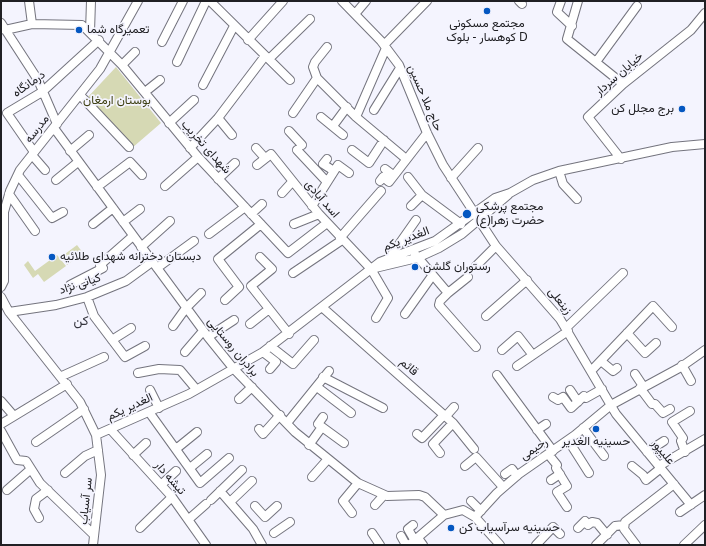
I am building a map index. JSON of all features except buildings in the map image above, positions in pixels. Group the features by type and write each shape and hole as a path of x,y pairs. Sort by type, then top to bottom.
{"street":[{"path":"29,1 32,24"},
{"path":"90,32 91,1"},
{"name":"مدرسه","path":"1,287 4,281 4,212 18,175 110,52 138,1"},
{"path":"162,42 183,1"},
{"path":"177,62 206,1"},
{"path":"210,1 290,80"},
{"path":"248,40 283,1"},
{"name":"حاج ملا حسین","path":"342,1 385,46 400,68 427,133 451,178 474,213"},
{"path":"355,14 366,1"},
{"path":"356,117 385,46 427,1"},
{"path":"561,1 557,12 572,26"},
{"path":"578,1 567,39 623,84"},
{"path":"596,62 637,6"},
{"name":"خیابان سردار","path":"621,159 588,117 623,84 691,30 705,13"},
{"path":"190,148 218,118 267,58 310,19"},
{"name":"شهدای تخریب","path":"3,26 32,24 82,25 99,40 122,65 190,148 288,253 327,223"},
{"name":"برادران روستایی","path":"3,26 38,80 55,126 70,151 232,368 309,445 358,483 384,495 419,495 425,497 444,515"},
{"path":"203,85 234,26"},
{"name":"درمانگاه","path":"33,153 7,113 42,92 99,40"},
{"path":"327,47 314,62 313,67 317,78 356,117 405,158"},
{"path":"122,65 135,52"},
{"path":"374,110 400,68"},
{"path":"293,113 317,78"},
{"path":"144,92 160,80"},
{"path":"80,94 129,147"},
{"path":"168,123 194,100"},
{"path":"333,126 347,107"},
{"path":"321,117 343,134"},
{"path":"218,118 232,134"},
{"path":"289,131 327,182"},
{"path":"380,181 383,177 389,182 405,158 427,133"},
{"path":"70,151 88,135"},
{"path":"352,150 369,163 384,140"},
{"name":"الغدیر یکم","path":"96,436 159,408 263,352 323,308 380,262 390,257 435,242 496,198 510,193 533,180 559,171 672,147 705,144"},
{"path":"256,148 265,158 257,165"},
{"path":"451,178 478,148"},
{"path":"33,153 45,170"},
{"name":"اسد آبادی","path":"265,158 271,154 312,206 341,239 371,269 388,298 376,318"},
{"path":"165,186 198,157"},
{"path":"327,159 324,164 334,171"},
{"path":"56,180 78,162"},
{"path":"97,187 130,162 142,175"},
{"path":"218,179 235,163"},
{"path":"312,206 338,165 349,173"},
{"path":"385,169 393,175"},
{"path":"559,171 563,184 577,199"},
{"path":"18,175 52,218 63,212"},
{"path":"408,178 422,194 461,224"},
{"path":"282,193 292,182"},
{"path":"293,273 341,239 380,191"},
{"path":"371,269 417,258 462,234 510,193"},
{"path":"10,194 36,231"},
{"path":"411,206 422,194"},
{"path":"252,214 262,204"},
{"path":"209,234 245,207"},
{"path":"93,224 112,208"},
{"path":"123,222 140,209"},
{"name":"زینعلی","path":"474,213 496,246 567,329 616,414"},
{"path":"294,224 319,214"},
{"path":"390,257 416,220"},
{"path":"141,247 170,222"},
{"path":"224,300 239,287 218,259 261,224"},
{"path":"70,285 103,268 100,264 133,236"},
{"name":"کیانی نژاد","path":"9,312 56,305 87,297 126,282 194,241"},
{"path":"476,266 496,246"},
{"path":"414,250 417,258 448,293"},
{"path":"260,257 272,269 252,286 289,334"},
{"path":"517,366 567,329 622,273"},
{"path":"405,314 432,276"},
{"path":"468,277 448,293 439,305 476,347"},
{"path":"486,316 526,280"},
{"path":"173,326 186,308 201,293"},
{"path":"1,297 9,312 62,376 84,409 96,436"},
{"path":"87,297 94,316 125,357 145,346"},
{"path":"591,371 653,306 672,327"},
{"name":"قائم","path":"323,308 445,415 474,449"},
{"path":"250,324 269,309"},
{"path":"185,352 206,334 234,320"},
{"path":"112,340 131,328"},
{"path":"627,333 644,353 656,343"},
{"path":"502,350 518,336 532,354"},
{"path":"270,346 293,364 314,340"},
{"name":"رحیمی","path":"478,514 503,487 584,428 611,405 682,365 705,350"},
{"path":"263,352 276,362 270,369"},
{"path":"62,376 104,357"},
{"path":"601,361 613,371 617,368"},
{"path":"682,365 691,381"},
{"path":"138,373 159,369 180,370 196,389"},
{"path":"288,423 329,371"},
{"path":"635,374 652,404 656,404 663,413 670,409"},
{"path":"497,375 537,430 551,453 557,465 556,468 567,486 557,492 567,507"},
{"path":"323,378 383,408"},
{"path":"1,424 67,384"},
{"path":"316,386 351,413"},
{"path":"239,399 252,387"},
{"path":"554,397 558,400 563,397 571,408 584,396 586,398 602,389"},
{"path":"150,390 159,408"},
{"path":"570,390 578,402"},
{"path":"1,401 14,416"},
{"path":"417,434 422,438 454,407"},
{"path":"36,442 84,409"},
{"path":"687,451 681,441 683,438 672,422 690,411"},
{"path":"148,412 200,483 229,458"},
{"name":"علیپور","path":"616,414 691,505"},
{"path":"259,430 263,434 280,415"},
{"path":"323,417 318,424 344,443"},
{"path":"440,453 433,444 453,423"},
{"path":"537,430 546,424"},
{"path":"309,445 322,427"},
{"path":"584,428 604,456"},
{"name":"تیشه دار","path":"111,430 172,497 206,545"},
{"path":"1,431 4,445 17,460 26,461 40,483 94,535"},
{"path":"176,449 197,432"},
{"name":"سر آسیاب","path":"93,545 101,475 96,436"},
{"path":"632,466 643,475 646,480 660,467 705,439"},
{"path":"568,440 589,473"},
{"path":"647,452 664,441"},
{"path":"133,455 146,443"},
{"path":"65,473 85,456 98,450"},
{"path":"190,468 207,454"},
{"path":"465,466 476,457 503,487"},
{"path":"312,477 328,459"},
{"path":"7,490 31,469"},
{"path":"505,474 512,469 517,476"},
{"path":"189,519 242,470"},
{"path":"162,485 176,471"},
{"path":"551,480 560,474"},
{"path":"230,502 252,480"},
{"path":"352,513 343,501 358,483"},
{"path":"634,545 624,529 625,522 674,484"},
{"path":"39,518 34,509 36,499 48,490"},
{"path":"220,490 252,529 262,545"},
{"path":"375,505 384,495"},
{"path":"680,512 705,495"},
{"path":"140,528 172,497"},
{"path":"471,501 478,514 500,545"},
{"path":"255,506 265,517 277,506"},
{"path":"414,543 444,515 462,510 478,514"},
{"path":"578,528 585,521 588,525 592,522 597,523 607,535"},
{"path":"274,533 290,522"},
{"path":"412,525 408,529 414,543"},
{"path":"596,545 615,526 624,525"},
{"path":"689,544 705,525"},
{"path":"536,545 553,527 560,534"},
{"path":"372,533 380,545"},
{"path":"401,536 414,543"}],"green space":[{"name":"بوستان ارمغان","path":"116,67 161,123 132,148 87,98"},
{"path":"77,245 83,253 67,265 61,257"},
{"path":"57,255 66,266 44,282 38,274 33,278 24,265 28,261 35,271"}],"place":[{"name":"مجتمع مسکونی کوهسار - بلوک D","path":"487,11"},
{"name":"تعمیرگاه شما","path":"79,30"},
{"name":"برج مجلل کن","path":"682,109"},
{"name":"مجتمع پرشکی حضرت زهرا(ع)","path":"467,214"},
{"name":"دبستان دخترانه شهدای طلائیه","path":"52,257"},
{"name":"رستوران گلشن","path":"415,267"},
{"name":"حسینیه الغدیر","path":"596,429"},
{"name":"حسینیه سرآسیاب کن","path":"451,528"}],"district":[{"name":"کن","path":"81,321"}]}
